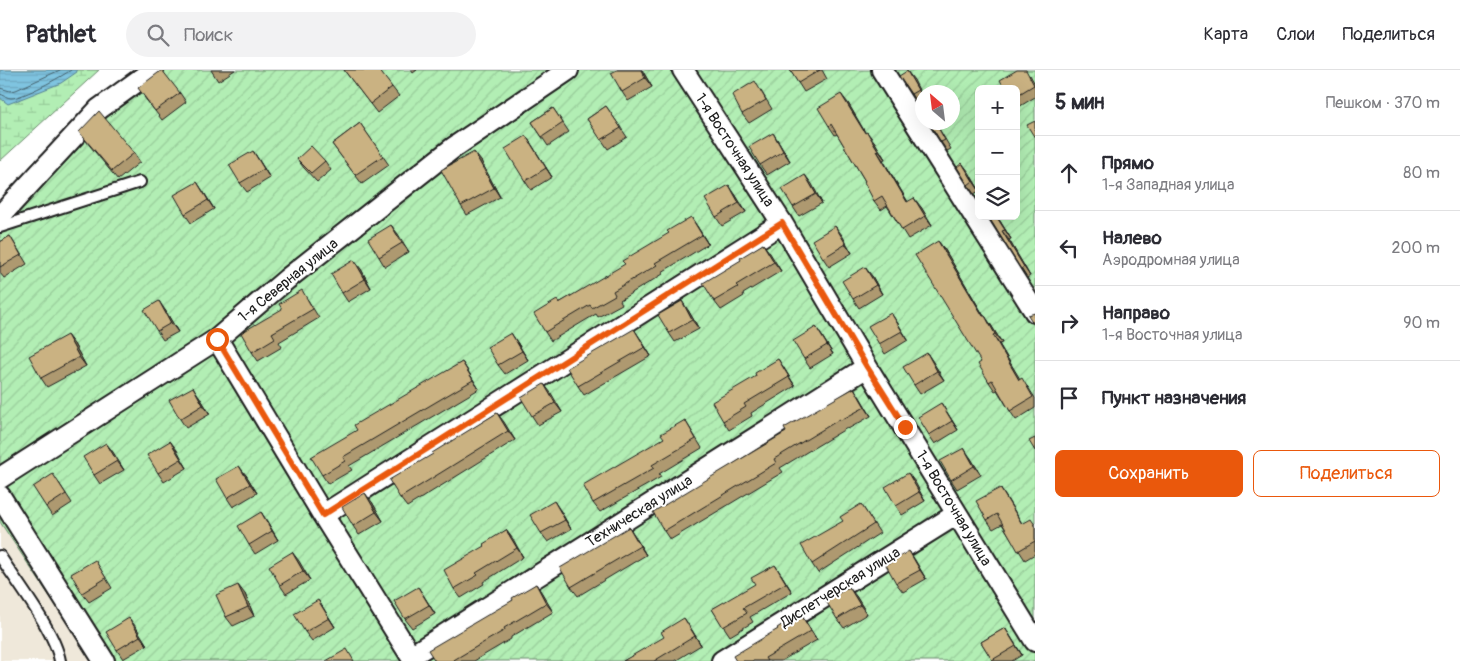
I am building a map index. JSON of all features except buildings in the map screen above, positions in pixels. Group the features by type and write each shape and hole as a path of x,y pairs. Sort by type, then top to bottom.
{"street":[{"path":"0,216 99,109 153,70"},
{"name":"1-я Северная улица","path":"0,478 217,339 287,279 453,148 568,70"},
{"name":"1-я Восточная улица","path":"683,70 782,223 867,367 1035,641"},
{"path":"882,70 1035,312"},
{"path":"323,515 782,223"},
{"path":"217,339 412,658"},
{"name":"Техническая улица","path":"412,658 867,367"},
{"path":"0,496 104,661"},
{"name":"Диспетчерская улица","path":"722,661 957,514"}],"lane":[{"path":"0,227 140,182"},
{"path":"0,556 45,625 59,651 60,661"}],"shaded area":[{"path":"0,522 93,661 0,661"}],"green space":[{"path":"0,70 99,70 0,161"},
{"path":"155,70 1035,70 1035,661 93,661 0,522 0,210"}],"water":[{"path":"0,70 76,70 77,72 61,83 8,104 0,98"}],"route":[{"path":"217,339 323,515 782,223 867,367 905,427"}]}
